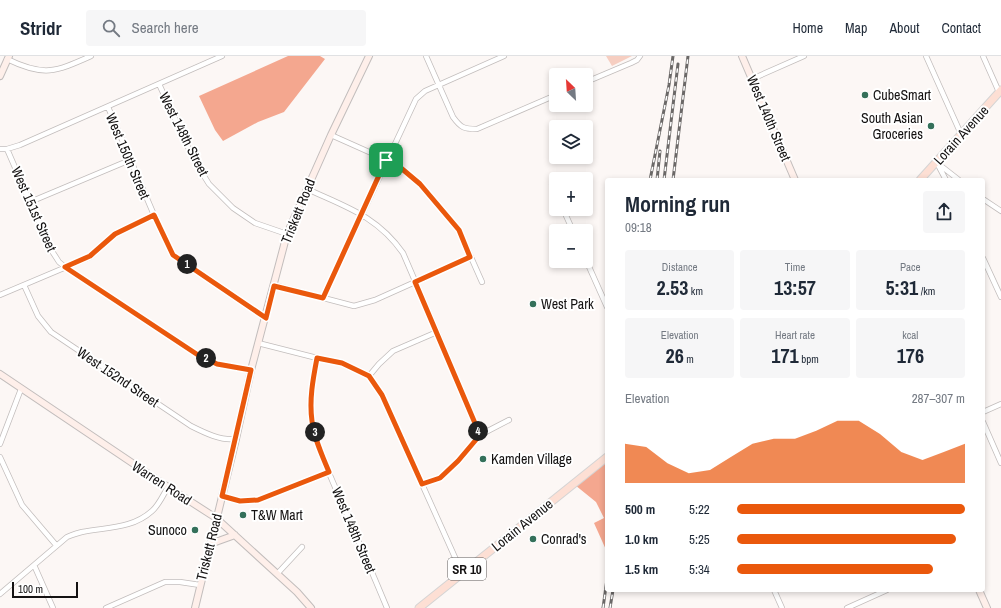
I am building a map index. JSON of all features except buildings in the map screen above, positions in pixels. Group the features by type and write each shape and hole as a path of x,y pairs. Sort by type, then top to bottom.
{"main road":[{"name":"Triskett Road","path":"195,608 236,439 251,370 287,234 331,135 369,56"},
{"name":"West 140th Street","path":"742,56 794,178"},
{"path":"0,76 8,58"},
{"name":"Lorain Avenue","path":"922,178 1000,91"},
{"name":"Warren Road","path":"0,374 216,518 297,592 310,607"},
{"name":"Lorain Avenue","path":"419,608 605,459"},
{"path":"210,544 235,535"},
{"path":"980,592 987,608"}],"street":[{"path":"8,58 24,67 47,71 65,67 90,56"},
{"path":"0,149 20,146 222,56"},
{"path":"426,56 453,117 458,124 465,129 477,129 549,98"},
{"path":"323,298 386,160 416,99 425,91 504,56"},
{"path":"593,79 631,63 637,60 640,56"},
{"path":"752,79 804,56"},
{"path":"926,56 961,134"},
{"path":"983,56 1000,91"},
{"name":"West 148th Street","path":"159,84 194,160 209,184 233,208 255,224 287,234"},
{"name":"West 150th Street","path":"108,107 154,215 173,255 266,318"},
{"path":"331,135 401,168 420,184 459,230 482,282"},
{"name":"West 151st Street","path":"7,149 50,248 59,262 198,355 217,364 251,370"},
{"path":"30,202 130,160"},
{"path":"936,162 945,178"},
{"path":"936,162 956,178"},
{"path":"307,189 362,214 377,225 396,243 403,253 480,435"},
{"path":"985,200 1001,211"},
{"path":"0,295 90,256 115,234 154,215"},
{"path":"274,286 354,306 374,300 470,257"},
{"path":"985,262 1001,297"},
{"path":"590,268 605,301"},
{"name":"West 152nd Street","path":"24,285 38,316 50,332 191,426 210,435 230,440 236,439"},
{"path":"369,376 393,351 437,332"},
{"path":"258,343 342,363 369,376 382,395 462,573"},
{"name":"West 148th Street","path":"317,358 311,400 312,421 316,439 387,608"},
{"path":"0,444 21,389"},
{"path":"985,411 1001,404"},
{"path":"422,484 440,478 458,461 480,435 509,420"},
{"path":"985,427 1001,463"},
{"path":"0,457 22,505 56,545"},
{"path":"222,496 240,501 258,500 329,472"},
{"path":"0,594 67,537 81,532 117,528 144,517 154,509 168,487"},
{"path":"277,574 302,547"},
{"path":"34,565 53,608"},
{"path":"106,608 164,582 180,582 200,585"},
{"path":"775,592 782,608"},
{"path":"847,608 883,592"}],"shaded area":[{"path":"288,56 320,56 325,59 284,112 258,122 223,141 215,130 199,96"},
{"path":"606,56 632,56 612,66"},
{"path":"605,462 605,548 594,523 604,518 596,502 575,485"}],"railway":[{"path":"650,178 669,85 673,56"},
{"path":"673,178 688,56"},
{"path":"664,178 678,64"},
{"path":"657,178 660,151"},
{"path":"603,608 605,592"},
{"path":"610,608 613,592"}],"place":[{"name":"CubeSmart","path":"865,95"},
{"name":"South Asian Groceries","path":"931,126"},
{"name":"West Park","path":"533,304"},
{"name":"Kamden Village","path":"483,459"},
{"name":"T&W Mart","path":"243,515"},
{"name":"Sunoco","path":"195,530"},
{"name":"Conrad's","path":"533,539"}],"route":[{"path":"386,160 401,168 420,184 459,230 470,257 415,282 480,435 458,461 440,478 422,484 382,395 369,376 342,363 317,358 311,400 312,421 316,439 329,472 258,500 240,501 222,496 251,370 217,364 198,355 65,267 90,256 115,234 154,215 173,255 266,318 274,286 323,298 386,160"}]}
